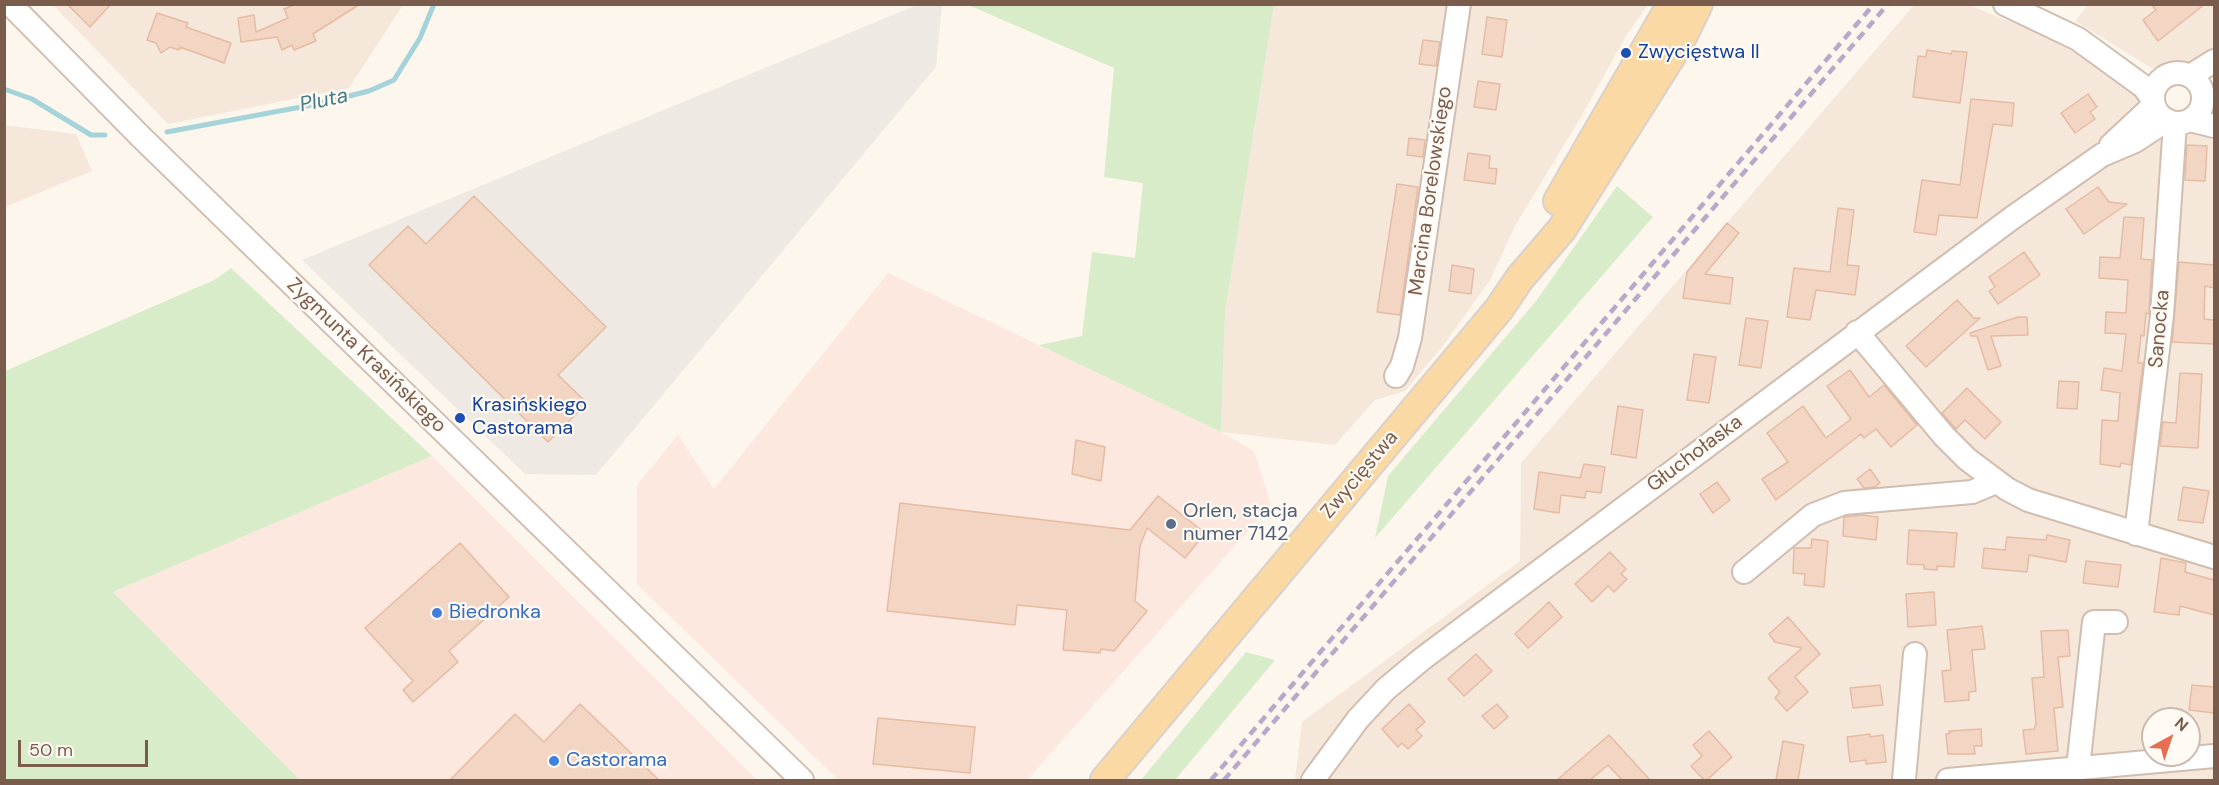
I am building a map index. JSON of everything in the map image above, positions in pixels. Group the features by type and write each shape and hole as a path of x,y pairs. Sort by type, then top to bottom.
{"main road":[{"name":"Zwycięstwa","path":"1520,278 1549,217 1672,4"},
{"name":"Zwycięstwa","path":"1106,780 1499,309 1520,278 1569,219 1678,45 1698,4"}],"street":[{"name":"Zygmunta Krasińskiego","path":"10,4 134,130 802,780"},
{"name":"Marcina Borelowskiego","path":"1396,376 1402,366 1410,338 1459,4"},
{"path":"2005,4 2128,59 2152,74 2164,77"},
{"path":"2079,39 2145,87 2168,114 2214,126"},
{"path":"2168,114 2157,83 2172,73 2190,75 2214,61"},
{"path":"2168,114 2200,111 2209,96 2190,75"},
{"name":"Głuchołaska","path":"1312,780 1358,719 1386,689 1413,666 1857,332 2102,155 2135,141 2168,114"},
{"name":"Sanocka","path":"2136,534 2162,315 2168,114"},
{"path":"1857,332 1944,436 1996,482 2028,500 2214,557"},
{"path":"1744,572 1813,515 1844,503 1972,492 1996,482"},
{"path":"2078,768 2094,622 2116,622"},
{"path":"1904,780 1916,654"},
{"path":"1948,780 2214,756"}],"shaded area":[{"path":"53,5 403,5 349,88 168,124"},
{"path":"917,5 942,5 936,67 596,475 525,474 302,260"},
{"path":"1274,5 1648,5 1626,36 1581,117 1516,224 1490,280 1442,347 1405,391 1375,400 1335,445 1221,432 1225,313"},
{"path":"1914,5 1968,5 2034,31 2081,56 2192,133 2214,136 2214,780 1295,780 1302,722 1520,561 1521,463"},
{"path":"2088,5 2214,5 2214,49 2189,68 2155,70 2075,21"},
{"path":"5,125 76,134 92,171 5,207"},
{"path":"888,273 1221,432 1254,451 1271,505 1027,780 838,780 637,584 637,485 678,435 714,489"},
{"path":"432,456 757,780 300,780 113,592"}],"green space":[{"path":"968,5 1274,5 1225,313 1221,432 1039,345 1082,336 1092,252 1135,258 1143,183 1104,177 1114,68"},
{"path":"1617,186 1653,217 1375,538 1388,476 1536,301"},
{"path":"231,268 432,456 113,592 300,780 5,780 5,371 214,280"},
{"path":"1246,652 1275,660 1175,780 1141,780"}],"building":[{"path":"67,4 111,4 90,27"},
{"path":"296,4 360,4 313,34 316,41 294,50 292,45 282,50 277,37 241,42 238,18 254,15 256,32 288,18 284,9"},
{"path":"2151,4 2205,4 2158,41 2143,20 2156,10"},
{"path":"157,13 188,23 186,27 231,43 224,63 180,47 179,50 170,47 161,53 156,43 147,40"},
{"path":"1487,17 1507,20 1502,57 1482,54"},
{"path":"1423,40 1440,42 1436,66 1419,64"},
{"path":"1927,50 1951,54 1952,51 1967,52 1960,103 1913,97 1918,56 1926,57"},
{"path":"1478,81 1500,84 1496,110 1474,107"},
{"path":"2088,94 2097,107 2090,112 2095,119 2075,133 2061,113"},
{"path":"1971,99 2014,103 2012,126 1993,124 1977,218 1939,215 1936,235 1914,232 1922,180 1960,185"},
{"path":"1409,138 1425,140 1423,157 1407,155"},
{"path":"2187,145 2207,146 2205,181 2185,180"},
{"path":"1468,153 1490,156 1489,168 1497,169 1495,184 1464,180"},
{"path":"1397,184 1418,187 1400,315 1377,312"},
{"path":"2098,187 2109,202 2127,204 2084,234 2066,209"},
{"path":"474,196 606,327 558,375 587,403 548,442 369,265 408,226 426,244"},
{"path":"1838,208 1854,210 1847,265 1859,266 1855,295 1816,290 1810,320 1787,317 1794,268 1830,272"},
{"path":"2124,217 2144,218 2141,259 2152,260 2149,314 2146,313 2144,336 2141,335 2138,363 2143,363 2131,465 2121,463 2120,467 2100,464 2102,420 2118,421 2120,393 2101,390 2104,368 2122,371 2126,334 2105,333 2106,312 2126,313 2128,280 2099,278 2100,257 2120,258"},
{"path":"1727,223 1739,233 1705,274 1733,278 1730,304 1683,298 1687,272"},
{"path":"2024,252 2040,275 1998,304 1989,291 1995,287 1989,277"},
{"path":"2179,262 2214,265 2214,288 2205,286 2204,319 2214,320 2214,344 2172,342"},
{"path":"1452,265 1474,269 1471,294 1449,291"},
{"path":"1957,300 1974,318 1980,318 1926,367 1906,346"},
{"path":"2018,317 2027,317 2028,335 1991,336 2001,366 1988,370 1977,336 1971,336 1970,333"},
{"path":"1746,318 1768,321 1761,368 1739,365"},
{"path":"1694,354 1716,357 1709,403 1687,400"},
{"path":"1850,370 1869,397 1884,385 1917,425 1891,447 1876,429 1864,438 1861,434 1776,500 1762,479 1788,462 1767,433 1803,406 1826,438 1851,419 1827,386"},
{"path":"2180,373 2202,374 2198,448 2160,446 2163,422 2176,423"},
{"path":"2059,381 2079,382 2077,409 2057,408"},
{"path":"1967,388 2001,422 1985,439 1965,420 1956,429 1942,413"},
{"path":"1618,406 1643,410 1636,458 1611,454"},
{"path":"1076,440 1105,447 1101,481 1072,474"},
{"path":"1584,464 1605,467 1601,493 1586,491 1585,498 1561,495 1559,513 1534,509 1539,472 1580,478"},
{"path":"1870,469 1880,483 1875,487 1864,488 1857,479"},
{"path":"1717,482 1730,500 1713,513 1700,494"},
{"path":"2183,487 2209,491 2203,523 2178,520"},
{"path":"1158,496 1205,533 1185,558 1147,528 1140,546 1135,601 1147,611 1114,651 1101,649 1100,653 1063,650 1067,610 1017,605 1015,625 887,611 900,503 1130,530"},
{"path":"1862,515 1878,517 1876,540 1843,536 1844,517"},
{"path":"1909,530 1957,533 1954,567 1937,566 1937,570 1924,569 1924,565 1907,564"},
{"path":"2047,535 2070,540 2066,562 2029,555 2027,572 1982,568 1984,548 2005,550 2007,537 2046,540"},
{"path":"1812,539 1828,541 1824,587 1804,585 1805,574 1793,573 1794,548 1811,548"},
{"name":"Biedronka","path":"460,543 509,597 449,651 458,662 413,702 403,690 413,681 365,628"},
{"path":"1610,552 1626,569 1621,574 1627,579 1614,592 1608,586 1592,602 1575,584"},
{"path":"2161,558 2186,563 2185,572 2214,580 2214,615 2180,606 2179,615 2154,612"},
{"path":"2086,561 2121,565 2118,587 2083,583"},
{"path":"1934,592 1936,625 1908,627 1906,594"},
{"path":"1549,602 1562,617 1528,648 1515,634"},
{"path":"1788,617 1820,654 1795,677 1808,692 1787,711 1775,698 1780,692 1768,678 1802,648 1775,642 1769,634"},
{"path":"1982,626 1985,649 1972,650 1976,691 1969,692 1969,700 1945,702 1942,671 1951,670 1947,630"},
{"path":"2068,630 2070,656 2058,657 2063,707 2054,708 2058,751 2026,754 2023,730 2034,729 2036,723 2032,678 2044,677 2041,631"},
{"path":"1476,654 1492,671 1464,696 1448,679"},
{"path":"1880,685 1883,705 1853,708 1850,688"},
{"path":"2192,685 2214,687 2214,713 2201,711 2201,707 2189,707"},
{"name":"Castorama","path":"580,704 659,780 450,780 515,714 544,742"},
{"path":"1409,704 1425,722 1416,730 1422,736 1408,749 1402,743 1398,747 1382,729"},
{"path":"1497,704 1508,717 1494,729 1482,716"},
{"path":"878,718 975,727 970,773 873,764"},
{"path":"1981,729 1982,746 1974,746 1975,754 1948,754 1946,734 1950,733 1949,731"},
{"path":"1709,731 1732,757 1707,780 1704,780 1691,766 1702,756 1693,745"},
{"path":"1870,734 1870,737 1883,735 1886,762 1866,764 1866,760 1850,762 1847,737"},
{"path":"1609,735 1650,780 1622,780 1608,765 1590,780 1557,780"},
{"path":"1783,741 1804,745 1798,780 1776,780"}],"waterway":[{"name":"Pluta","path":"167,132 317,104 369,91 394,80 420,38 434,4"},
{"name":"Pluta","path":"4,89 32,99 91,135 105,135"}],"railway":[{"path":"1211,780 1874,4"},
{"path":"1224,780 1888,4"}],"place":[{"name":"Zwycięstwa II","path":"1626,53"},
{"name":"Krasińskiego Castorama","path":"460,418"},
{"name":"Orlen, stacja numer 7142","path":"1171,524"},
{"name":"Biedronka","path":"437,613"},
{"name":"Castorama","path":"554,761"}]}
